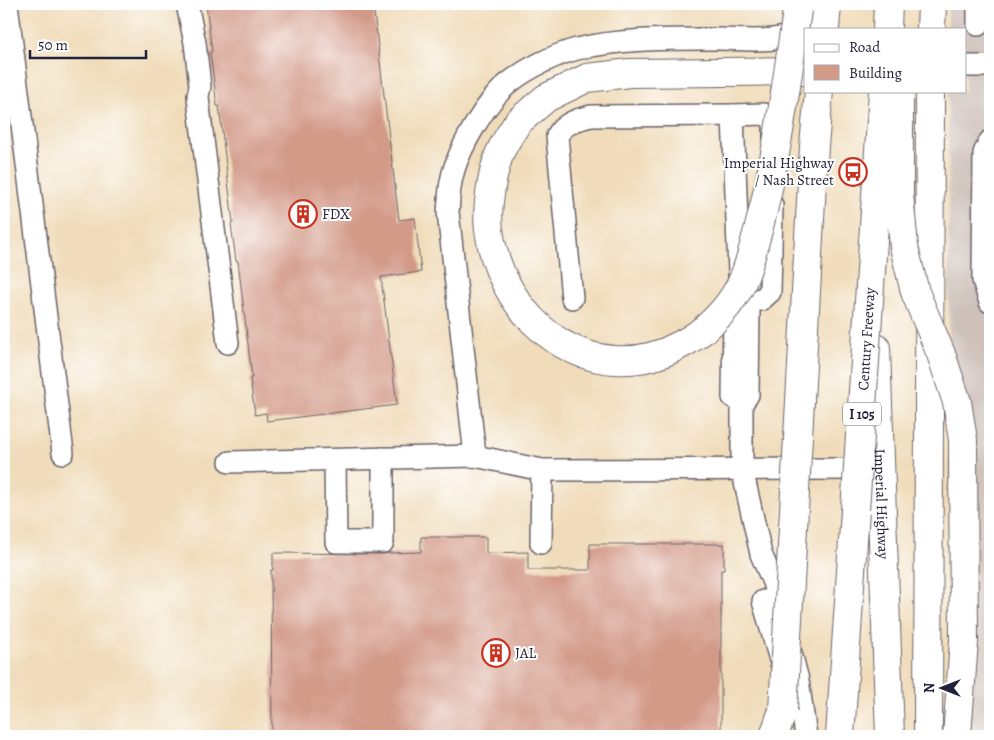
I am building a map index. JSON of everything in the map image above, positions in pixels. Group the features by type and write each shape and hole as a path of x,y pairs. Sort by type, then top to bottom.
{"main road":[{"path":"798,4 787,71 767,196 752,253 739,288 719,315 695,337 668,352 635,359 605,359 572,350 541,330 516,302 499,271 488,229 490,190 499,154 518,122 546,98 587,78 630,74 787,71 804,71"},
{"path":"825,28 827,4"},
{"path":"875,4 875,28"},
{"path":"887,28 888,4"},
{"path":"900,4 900,28"},
{"path":"931,28 932,4"},
{"path":"774,736 794,726 814,146 819,92"},
{"name":"Imperial Highway","path":"874,92 876,347 890,736"},
{"name":"Century Freeway","path":"840,736 883,92"},
{"path":"899,92 899,194 904,248 915,292 941,354 957,402 963,440 964,641 957,736"},
{"path":"928,736 930,92"}],"street":[{"path":"8,4 63,453"},
{"path":"187,4 195,43 200,86 198,96 199,107 228,342"},
{"path":"475,456 448,212 451,181 463,146 484,112 509,83 544,62 577,49 617,43 682,39 780,38 800,30 809,16 811,4"},
{"path":"978,4 978,25"},
{"path":"966,66 990,66"},
{"path":"572,298 557,136 560,131 576,119 591,116 764,114 774,119 770,292 761,300 740,299"},
{"path":"734,115 740,299 749,309 748,395 742,403 742,469 761,554 773,582 798,680 794,726"},
{"path":"990,141 984,153 982,280 990,302"},
{"path":"230,462 475,456 542,470 881,469"},
{"path":"336,460 336,542 383,542 384,458"},
{"path":"541,543 542,470"}],"shaded area":[{"path":"948,4 990,4 990,736 951,736 948,92 966,92 966,28 948,28"}],"building":[{"name":"FDX","path":"206,4 373,4 399,220 415,218 421,272 381,277 397,405 267,421 266,413 255,415 238,261 236,261 231,224 233,223 219,106 217,106 210,52 212,52"},
{"name":"JAL","path":"421,537 486,537 486,553 528,552 528,570 590,570 590,544 724,544 724,570 721,570 721,736 272,736 271,570 273,570 273,553 383,554 421,552"}],"place":[{"name":"Imperial Highway / Nash Street","path":"853,172"},
{"name":"FDX","path":"303,214"},
{"name":"JAL","path":"496,653"}]}
